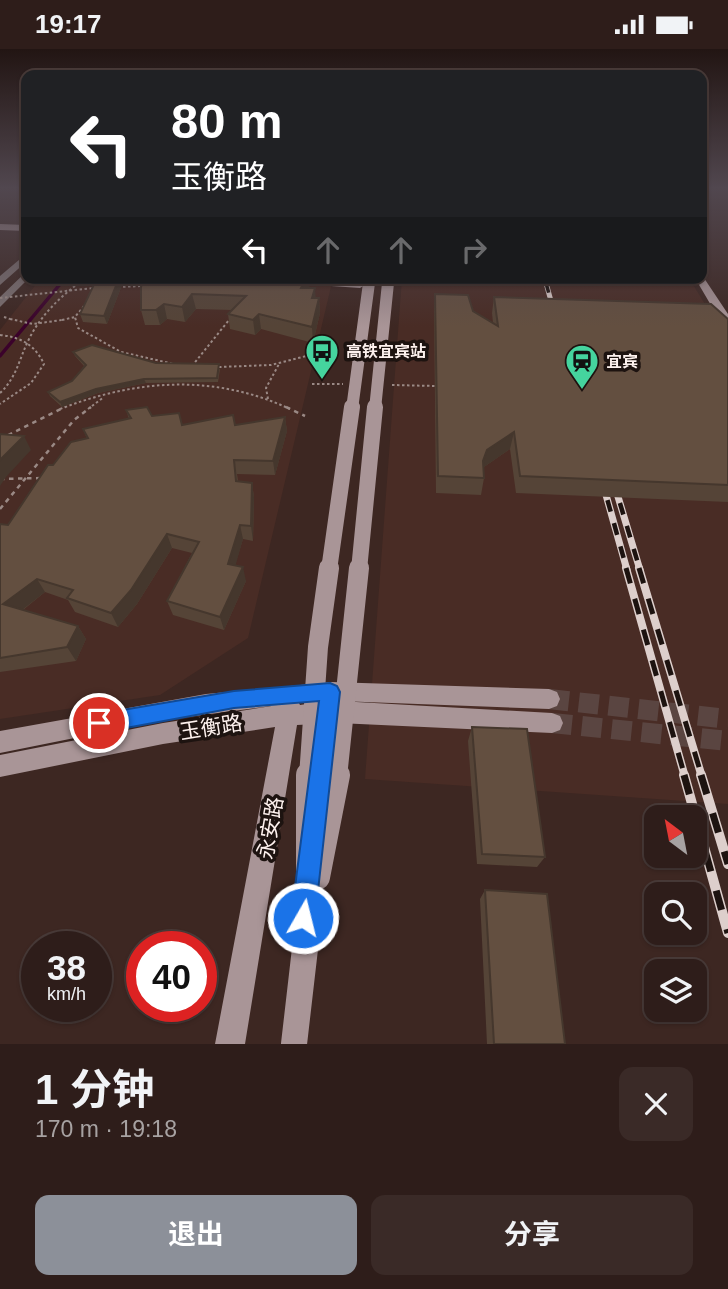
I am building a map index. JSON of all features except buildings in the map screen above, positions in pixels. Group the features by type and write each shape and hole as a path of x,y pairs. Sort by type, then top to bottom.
{"main road":[{"path":"707,278 728,309"},
{"path":"335,284 360,284"},
{"path":"309,915 309,757 318,647 369,284"},
{"path":"294,1044 309,915 341,756 386,284"},
{"path":"704,284 728,324"},
{"path":"285,1044 317,817 326,699"},
{"name":"玉衡路","path":"0,766 326,699 549,699"},
{"name":"玉衡路","path":"326,699 552,723"},
{"name":"玉衡路","path":"0,742 198,705 289,706"},
{"name":"永安路","path":"230,1044 272,817 289,706"}],"street":[{"path":"0,282 21,262"},
{"path":"0,304 3,295 21,279"},
{"path":"326,699 375,284"}],"path":[{"path":"0,393 13,382 22,366 32,333 60,296 77,284"},
{"path":"110,288 147,286"},
{"path":"3,295 98,288"},
{"path":"4,317 33,324 75,317 84,306"},
{"path":"192,366 236,314"},
{"path":"75,317 78,328 121,352 203,367"},
{"path":"0,335 31,344 44,364 39,376 23,391 0,404"},
{"path":"213,367 279,363 318,353"},
{"path":"268,399 266,388 279,363"},
{"path":"0,439 50,413 106,395 192,384 237,390 268,399 305,416"},
{"path":"0,509 74,420 106,395"},
{"path":"0,479 45,478"}],"shaded area":[{"path":"36,284 332,284 248,638 160,695 0,719 0,330"},
{"path":"402,284 693,284 728,342 728,804 365,779"}],"waterway":[{"path":"0,356 60,284"}],"tunnel":[{"path":"549,699 728,719"},
{"path":"552,723 728,741"}],"railway":[{"path":"546,284 556,319"},
{"path":"601,477 627,570"},
{"path":"613,480 640,570"},
{"path":"626,568 685,777"},
{"path":"639,568 702,777"},
{"path":"684,775 728,933"},
{"path":"701,775 728,864"}],"place":[{"name":"高铁宜宾站","path":"322,381"},
{"name":"宜宾","path":"582,391"}],"route":[{"path":"99,723 234,699 330,692 303,918"}]}
